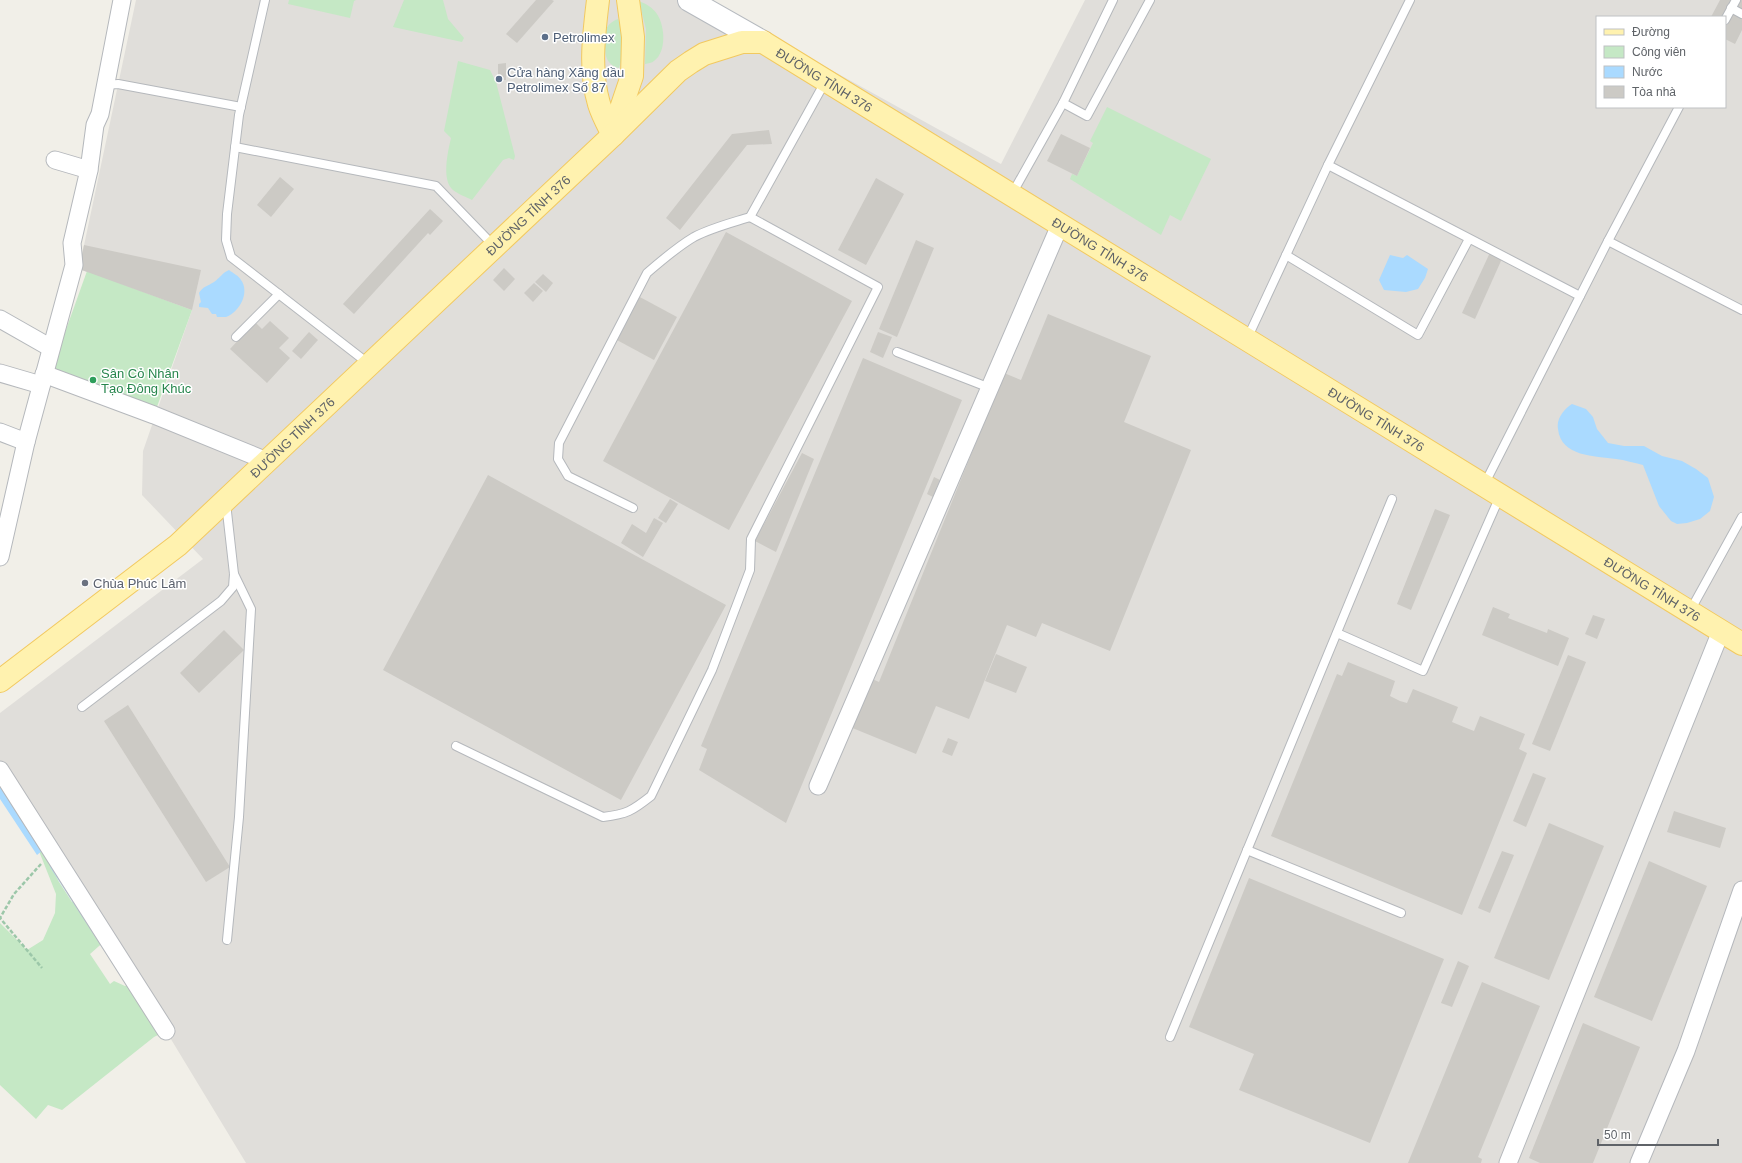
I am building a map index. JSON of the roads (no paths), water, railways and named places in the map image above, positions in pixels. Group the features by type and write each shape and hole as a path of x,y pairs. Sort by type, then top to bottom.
{"main road":[{"path":"598,0 594,45 594,77 599,104 612,135"},
{"path":"612,135 632,76 633,37 628,0"},
{"path":"689,0 763,42"},
{"name":"ĐƯỜNG TỈNH 376","path":"0,681 178,545 370,365 678,71 704,54 742,42 763,42 1742,644"}],"street":[{"path":"0,557 26,442 74,265 72,243 89,170 95,125 100,114 122,0"},
{"path":"55,160 89,170"},
{"path":"818,786 1060,225"},
{"path":"0,319 51,348"},
{"path":"0,373 42,379 154,415 267,461"},
{"path":"0,432 26,442"},
{"path":"1508,1163 1721,631"},
{"path":"0,770 166,1031"},
{"path":"1639,1163 1667,1100 1686,1051 1742,890"}],"lane":[{"path":"265,0 241,107 227,214 226,240 232,257 370,365"},
{"path":"1012,195 1063,103 1113,0"},
{"path":"1063,103 1087,116 1150,0"},
{"path":"1247,340 1328,165 1410,0"},
{"path":"1726,18 1736,0"},
{"path":"1731,8 1742,14"},
{"path":"632,508 568,476 558,459 559,443 647,273 665,257 694,237 712,229 750,217 826,81"},
{"path":"105,85 118,84 241,107"},
{"path":"1337,633 1423,671 1492,491 1580,296 1678,108"},
{"path":"235,147 436,186 495,246"},
{"path":"1328,165 1580,296"},
{"path":"456,746 603,817 623,815 636,808 651,796 712,670 750,570 751,539 878,287 750,217"},
{"path":"1286,255 1418,335 1469,239"},
{"path":"1608,241 1742,310"},
{"path":"236,337 279,294"},
{"path":"897,352 990,388"},
{"path":"82,707 221,601 233,587 234,574 226,500"},
{"path":"1170,1037 1392,500"},
{"path":"1689,612 1742,517"},
{"path":"227,940 239,817 251,609 234,574"},
{"path":"1247,850 1401,913"}],"water":[{"path":"1390,255 1403,258 1407,255 1428,269 1425,278 1418,289 1406,292 1384,290 1379,280"},
{"path":"229,270 241,280 244,285 244,296 236,311 226,317 217,317 216,314 212,314 208,308 199,307 201,302 199,293 204,287 214,282"},
{"path":"1572,404 1586,409 1593,417 1597,429 1608,443 1624,446 1644,446 1662,456 1682,461 1708,478 1714,497 1710,511 1700,519 1677,524 1671,521 1659,506 1643,465 1623,460 1589,456 1572,450 1565,445 1560,438 1558,422 1564,411"},
{"path":"0,787 43,850 37,855 0,799"},
{"path":"51,865 164,1032 158,1034 50,867"}],"place":[{"name":"Petrolimex","path":"545,37"},
{"name":"Cửa hàng Xăng dầu Petrolimex Số 87","path":"499,79"},
{"name":"Sân Cỏ Nhân Tạo Đông Khúc","path":"93,380"},
{"name":"Chùa Phúc Lâm","path":"85,583"}]}
